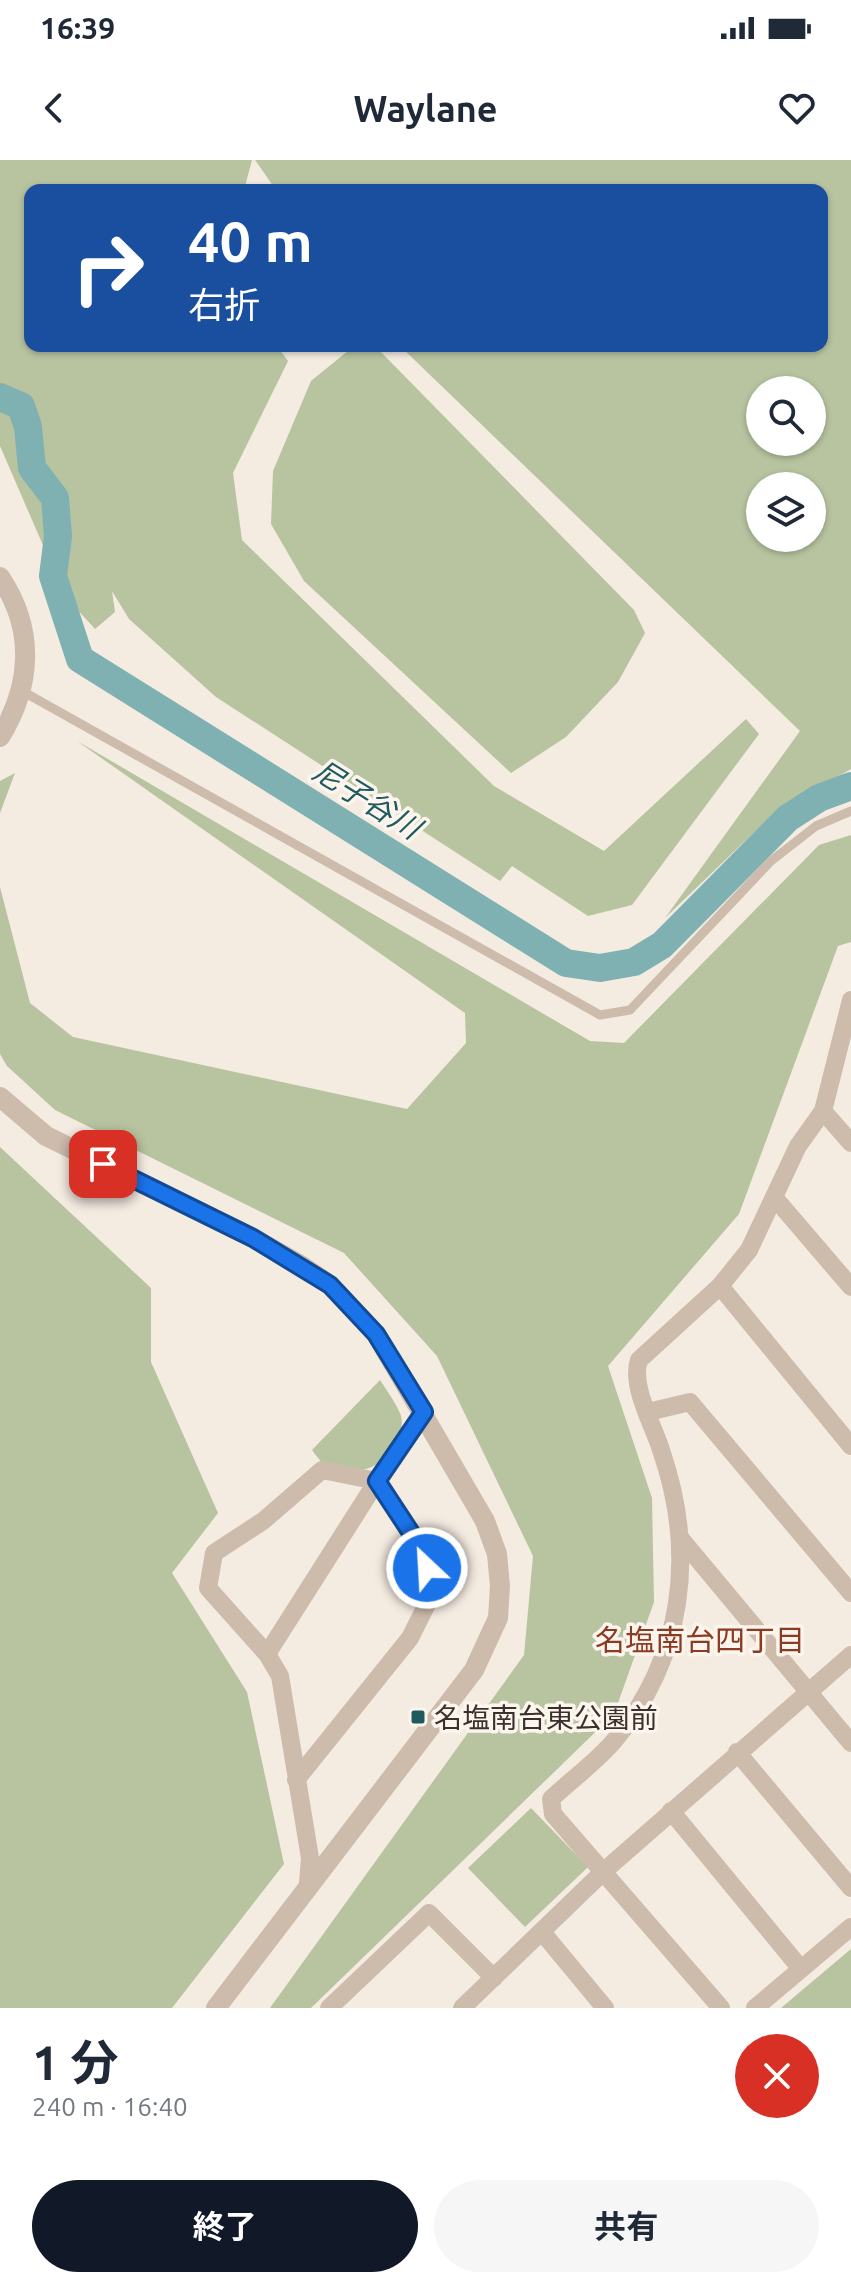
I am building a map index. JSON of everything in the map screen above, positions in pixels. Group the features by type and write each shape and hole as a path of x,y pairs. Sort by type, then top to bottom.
{"street":[{"path":"0,577 16,602 22,624 25,668 22,691 0,737"},
{"path":"721,2008 553,1814 551,1799 614,1741 662,1666 672,1632 681,1539 674,1493 636,1381 639,1360 720,1286 749,1250 798,1146 823,1111 851,1000"},
{"path":"0,1097 46,1136 253,1238 330,1285 376,1334 485,1521 497,1554 500,1586 498,1618 474,1670 308,1883 216,2008"},
{"path":"823,1111 851,1143"},
{"path":"774,1197 851,1287"},
{"path":"720,1286 851,1446"},
{"path":"648,1412 690,1402 851,1593"},
{"path":"267,1654 424,1412"},
{"path":"296,1780 410,1638 428,1602 427,1568 419,1545 377,1481 322,1470 263,1521 214,1553 208,1588 267,1654 280,1676 296,1780 310,1858 308,1883"},
{"path":"681,1539 851,1743"},
{"path":"462,2008 482,2001 494,1978 604,1871 851,1655"},
{"path":"737,1752 851,1888"},
{"path":"671,1811 801,1969"},
{"path":"329,2008 429,1913 494,1978"},
{"path":"755,2008 851,1927"},
{"path":"542,1932 605,2008"}],"lane":[{"path":"22,691 600,1015 630,1010 771,861 816,826 851,811"}],"green space":[{"path":"0,160 252,160 246,184 24,184 24,352 281,352 288,361 233,473 242,540 494,786 604,851 746,719 759,734 632,905 588,916 512,866 500,881 216,697 129,619 112,591 115,612 95,629 65,596 0,446"},
{"path":"255,160 851,160 851,769 772,815 665,918 800,731 406,352 828,352 828,184 272,184"},
{"path":"347,352 381,352 634,610 645,633 618,682 566,737 511,773 304,581 271,524 273,471 311,381"},
{"path":"77,741 590,1041 624,1043 819,845 851,835 851,942 838,946 739,1214 608,1366 652,1498 654,1602 614,1714 311,2008 270,2008 524,1655 533,1556 437,1356 344,1253 55,1110 7,1066 0,1054 0,887 30,1003 73,1037 407,1109 466,1043 465,1013"},
{"path":"15,773 0,813 0,781"},
{"path":"0,1147 151,1288 151,1362 218,1513 172,1573 247,1692 284,1864 172,2008 0,2008"},
{"path":"380,1380 402,1421 395,1445 383,1460 369,1468 325,1467 312,1450"},
{"path":"531,1808 588,1867 525,1927 468,1868"},
{"path":"851,1949 851,2008 781,2008"}],"waterway":[{"name":"尼子谷川","path":"0,397 21,406 28,427 32,468 55,498 58,536 53,576 80,659 566,963 600,968 634,962 662,945 788,818 819,798 851,786"}],"place":[{"name":"名塩南台東公園前","path":"418,1717"}],"district":[{"name":"名塩南台四丁目","path":"700,1640"}],"route":[{"path":"103,1164 253,1238 302,1266 330,1285 376,1334 424,1412 377,1481 419,1545 427,1568"}]}
